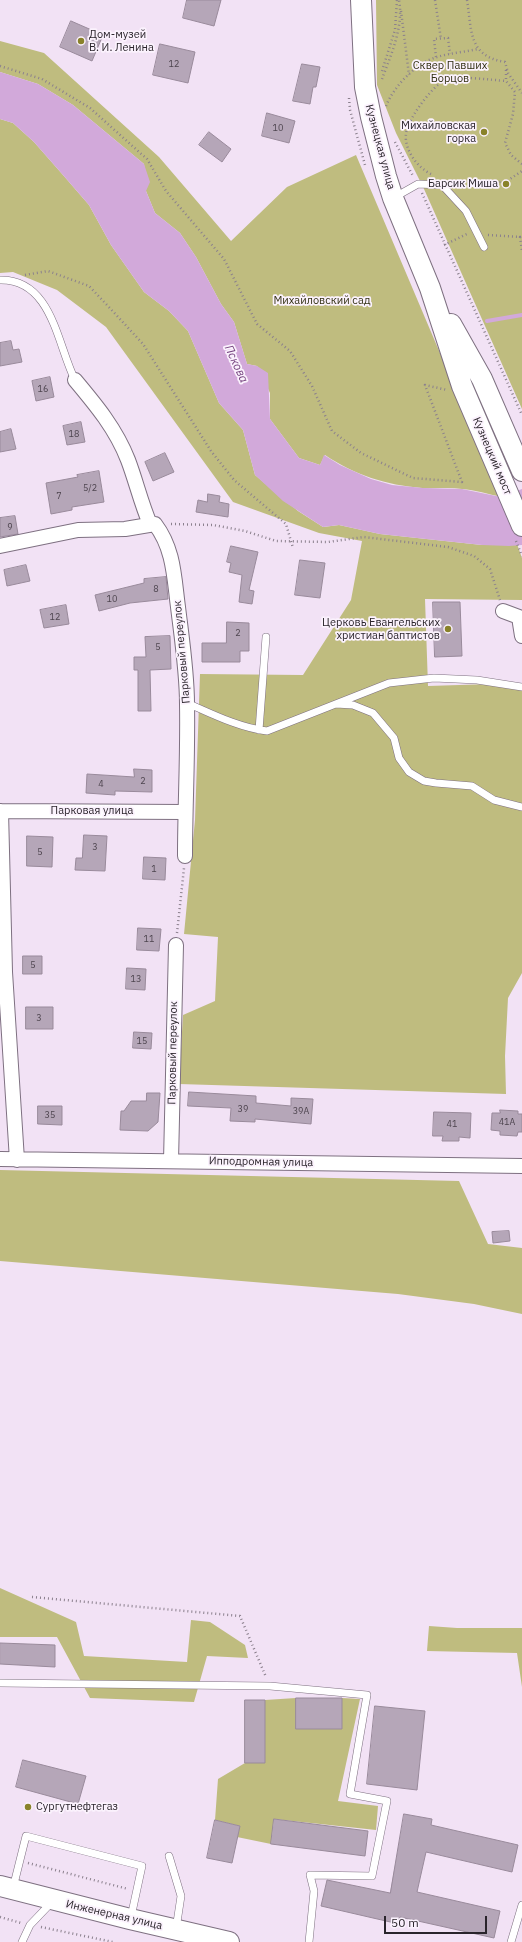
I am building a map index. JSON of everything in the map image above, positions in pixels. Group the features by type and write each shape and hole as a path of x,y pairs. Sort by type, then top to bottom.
{"street":[{"name":"Кузнецкая улица","path":"361,0 365,87 371,117 393,198 430,288 457,388"},
{"name":"Кузнецкая улица","path":"430,288 482,379"},
{"name":"Кузнецкий мост","path":"482,379 522,471"},
{"name":"Парковый переулок","path":"75,380 111,425 128,460 141,504 152,524 165,540 175,574 183,645 187,703 185,856"},
{"name":"Кузнецкий мост","path":"457,388 522,526"},
{"path":"0,546 78,530 125,529 152,524"},
{"path":"503,612 519,617 522,636"},
{"path":"1,811 5,972 16,1160"},
{"name":"Парковая улица","path":"1,811 185,812"},
{"name":"Парковый переулок","path":"171,1161 176,946"},
{"name":"Ипподромная улица","path":"0,1159 522,1166"},
{"name":"Инженерная улица","path":"6,1888 130,1920 176,1929 204,1939 229,1942"}],"lane":[{"path":"393,198 418,184 442,185 466,211 484,247"},
{"path":"0,280 8,280 26,286 38,296 46,307 75,380"},
{"path":"259,730 266,637"},
{"path":"187,703 222,718 259,730 267,731 389,683 434,678 477,680 522,687"},
{"path":"334,704 353,706 373,713 394,738 399,758 408,772 436,784 472,786 494,800 522,807"},
{"path":"0,1683 270,1686 367,1695 350,1794 387,1801 372,1876 310,1874 314,1891 309,1942"},
{"path":"6,1888 19,1861 26,1836 142,1866 130,1920"},
{"path":"169,1856 181,1896 176,1929"},
{"path":"22,1942 30,1925 54,1900"},
{"path":"511,1942 522,1905"}],"path":[{"path":"398,0 400,4 409,75"},
{"path":"398,0 395,30 379,83 395,43 399,26 400,4"},
{"path":"435,0 441,39"},
{"path":"466,0 473,40 478,49 492,59 505,62"},
{"path":"436,57 434,39 448,38 450,54"},
{"path":"385,108 395,91 409,75 422,65 436,57 478,49"},
{"path":"505,62 506,81 515,92 513,114 505,143 511,154 522,164"},
{"path":"505,62 508,73 522,93"},
{"path":"0,66 42,79 90,108 146,159 166,191 224,259 257,324 290,351 312,386 332,431 361,453 413,478 462,482 425,385 457,388"},
{"path":"436,176 422,170 410,152 406,134 414,114 427,95 444,80 458,77 475,80 506,81"},
{"path":"393,136 418,184 444,245 522,415"},
{"path":"449,180 477,185 507,182 522,171"},
{"path":"444,245 469,234 477,233 521,237 522,251"},
{"path":"8,280 34,272 48,271 89,286 143,344 211,451 234,480 286,524 293,548"},
{"path":"152,524 213,526 245,531 276,541 328,542 364,537 405,540 454,549 474,556 490,569 497,584 503,612"},
{"path":"176,946 185,856"},
{"path":"32,1597 240,1616 270,1686"},
{"path":"19,1861 136,1891"},
{"path":"0,1917 30,1925 113,1942"}],"green space":[{"name":"Сквер Павших Борцов","path":"376,0 522,0 522,409 424,189 396,133 377,85"},
{"name":"Михайловский сад","path":"0,41 44,53 159,157 231,241 287,187 356,155 501,497 482,492 452,488 409,487 383,482 348,468 325,455 320,465 299,458 270,419 270,393 257,366 247,364 234,322 221,304 196,257 180,233 155,213 146,191 144,164 73,105 38,84 0,72"},
{"path":"0,119 13,123 34,142 89,205 111,245 144,292 169,311 188,331 219,403 243,430 255,475 298,511 323,527 339,525 380,534 482,545 517,544 522,558 522,600 425,599 428,686 522,683 522,973 508,998 505,1056 506,1094 179,1084 183,1015 215,1001 218,937 184,934 195,820 200,674 303,675 351,600 362,541 319,533 233,502 106,327 57,290 13,272 0,273"},
{"path":"0,1170 459,1181 488,1244 522,1248 522,1314 474,1304 398,1294 0,1261"},
{"path":"0,1588 76,1622 84,1656 187,1662 191,1620 210,1622 245,1645 248,1658 207,1656 194,1702 90,1698 57,1637 0,1637"},
{"path":"429,1626 457,1628 522,1628 522,1687 517,1653 427,1651"},
{"path":"296,1698 296,1729 342,1728 342,1698 360,1699 338,1801 378,1806 376,1830 274,1819 271,1844 237,1837 240,1826 215,1820 218,1779 245,1763 265,1763 265,1700"}],"water":[{"name":"Пскова","path":"0,72 38,84 73,105 144,164 150,182 146,191 155,213 180,233 196,257 221,304 234,322 247,364 257,366 268,373 270,419 299,458 320,465 324,455 340,465 371,479 392,485 423,488 462,489 501,497 522,489 522,545 482,545 380,534 339,525 323,527 283,501 255,475 243,430 219,403 188,331 169,311 144,292 111,245 89,205 34,142 13,123 0,119"}],"building":[{"path":"187,0 221,0 214,26 183,18"},
{"name":"Дом-музей В. И. Ленина","path":"71,21 103,35 92,61 60,47"},
{"path":"160,44 195,52 188,83 153,75"},
{"path":"302,64 320,67 316,87 313,87 310,104 293,101"},
{"path":"267,113 295,121 289,143 262,136"},
{"path":"209,132 231,149 222,162 199,145"},
{"path":"11,341 13,350 19,349 22,362 0,366 0,343"},
{"path":"50,377 54,397 36,401 32,381"},
{"path":"81,422 85,442 67,445 63,426"},
{"path":"11,429 16,449 0,452 0,432"},
{"path":"165,453 174,472 153,481 145,462"},
{"path":"99,471 104,502 72,507 72,510 51,514 46,483 78,477 77,475"},
{"path":"208,494 220,496 219,502 229,504 228,517 196,512 198,500 207,502"},
{"path":"15,516 18,534 0,537 0,518"},
{"path":"231,546 258,552 249,590 254,591 252,604 239,602 242,575 229,572 231,563 227,562"},
{"path":"300,560 325,563 320,598 295,595"},
{"path":"26,565 30,581 7,586 4,570"},
{"path":"166,577 168,599 130,603 99,611 95,595 144,583 144,579"},
{"name":"Церковь Евангельских христиан баптистов","path":"433,602 460,602 462,656 435,657"},
{"path":"66,605 69,624 44,628 40,610"},
{"path":"227,622 249,623 249,651 240,651 240,662 202,662 202,643 226,643"},
{"path":"170,636 171,669 150,670 151,711 138,711 138,670 134,670 134,657 146,657 145,637"},
{"path":"134,769 152,770 152,792 115,791 115,795 86,793 87,774 134,777"},
{"path":"84,835 107,836 105,871 75,870 76,858 82,858"},
{"path":"27,836 53,837 52,867 27,866"},
{"path":"144,857 166,858 165,880 143,879"},
{"path":"138,928 161,929 159,951 137,950"},
{"path":"23,956 42,956 42,974 23,974"},
{"path":"127,968 146,969 145,990 126,989"},
{"path":"26,1007 53,1007 53,1029 26,1029"},
{"path":"134,1032 152,1033 151,1049 133,1048"},
{"path":"189,1092 256,1096 256,1103 291,1106 291,1098 313,1099 311,1124 255,1119 255,1122 230,1121 231,1108 188,1106"},
{"path":"147,1093 160,1093 158,1122 148,1131 120,1130 121,1111 124,1111 131,1101 146,1101"},
{"path":"38,1106 62,1106 62,1125 38,1124"},
{"path":"500,1110 518,1111 518,1114 522,1114 522,1132 518,1132 517,1136 500,1135 500,1131 491,1130 492,1113 500,1113"},
{"path":"434,1112 471,1113 470,1138 459,1137 459,1141 442,1141 443,1136 433,1136"},
{"path":"509,1231 510,1241 493,1243 492,1232"},
{"path":"0,1643 55,1645 55,1667 0,1664"},
{"path":"296,1698 342,1698 342,1729 296,1729"},
{"path":"245,1700 265,1700 265,1763 245,1763"},
{"path":"375,1706 425,1711 417,1790 367,1784"},
{"path":"23,1760 86,1776 78,1804 16,1787"},
{"path":"404,1814 432,1819 431,1825 518,1845 512,1872 426,1852 417,1892 500,1911 494,1938 400,1917 399,1924 321,1906 327,1880 390,1893"},
{"path":"274,1819 368,1831 365,1856 271,1844"},
{"path":"215,1820 240,1826 232,1863 207,1858"}],"waterway":[{"path":"487,321 522,315"}],"place":[{"name":"Дом-музей В. И. Ленина","path":"81,41"},
{"name":"Михайловская горка","path":"484,132"},
{"name":"Барсик Миша","path":"506,184"},
{"name":"Церковь Евангельских христиан баптистов","path":"448,629"},
{"name":"Сургутнефтегаз","path":"28,1807"}]}
